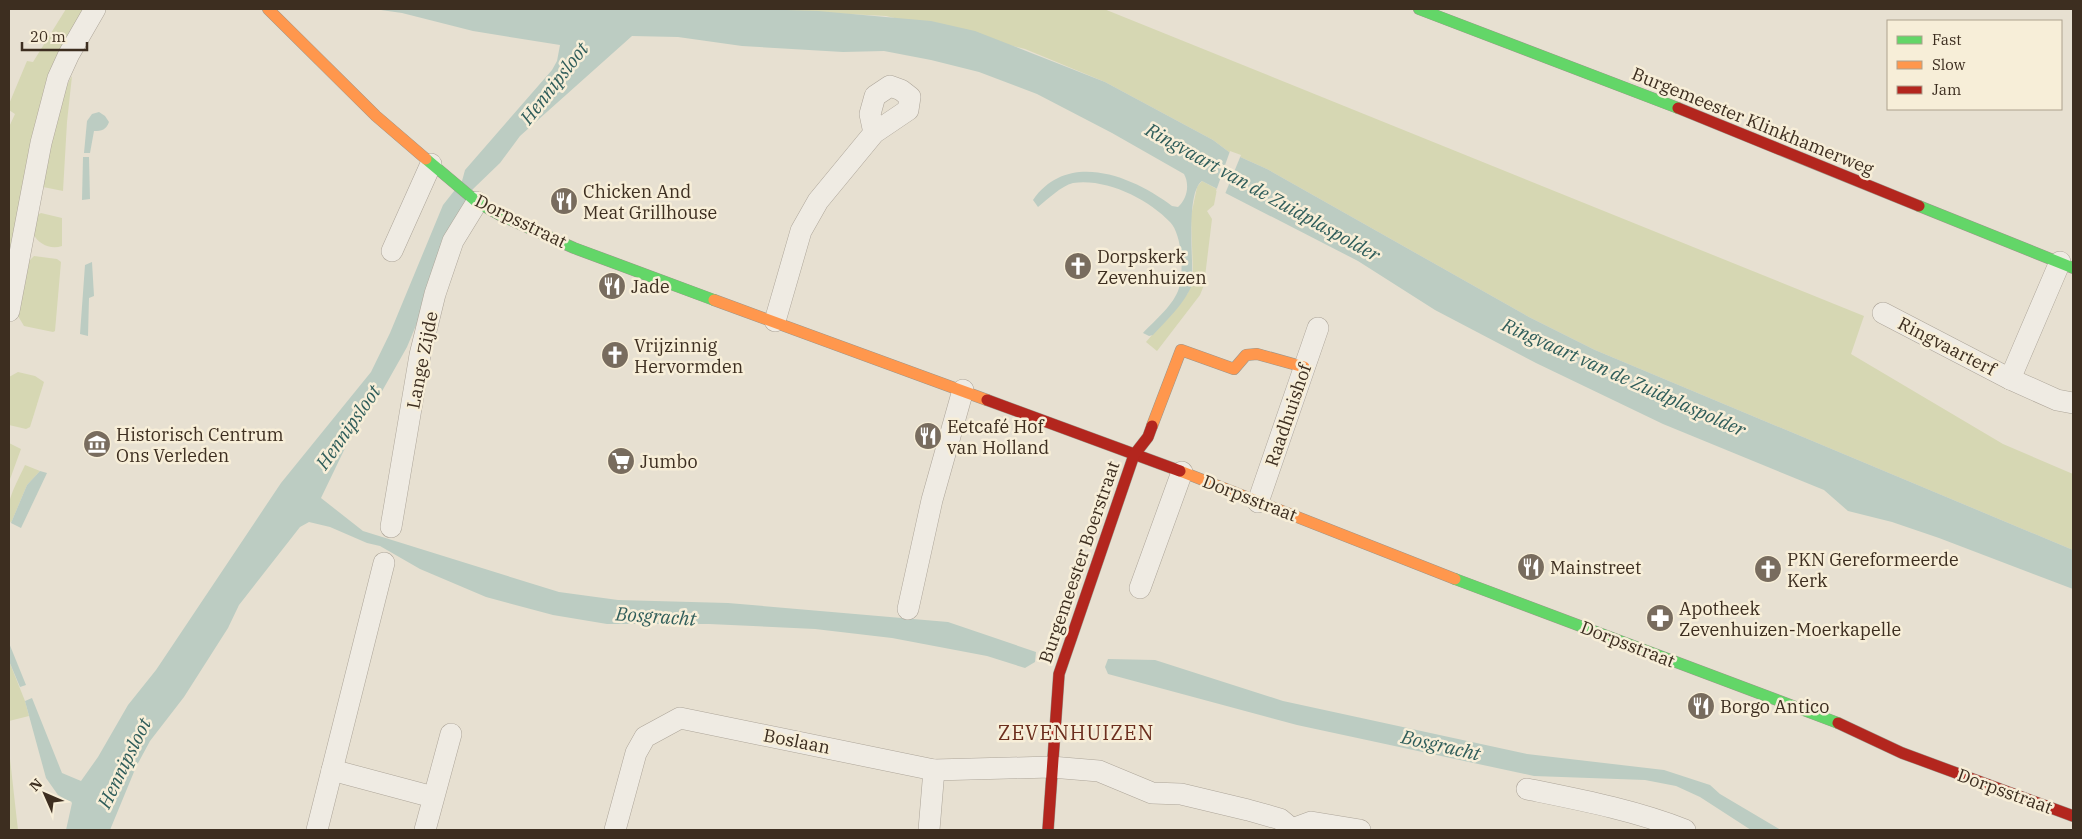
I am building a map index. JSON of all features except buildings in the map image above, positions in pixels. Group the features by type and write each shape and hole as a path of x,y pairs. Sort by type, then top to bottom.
{"street":[{"path":"9,311 41,143 58,78 69,54 95,9"},
{"name":"Dorpsstraat","path":"268,9 376,116 452,182 477,202 524,226 574,248 1182,472 1856,730 1902,753 2073,816"},
{"name":"Burgemeester Klinkhamerweg","path":"1419,9 1690,113 2066,265"},
{"path":"775,321 801,231 818,201 874,132"},
{"path":"392,251 431,164"},
{"name":"Lange Zijde","path":"391,527 420,356 435,294 453,241 477,202"},
{"name":"Ringvaarterf","path":"2010,379 2066,265"},
{"name":"Ringvaarterf","path":"1882,313 2010,379 2057,400 2073,403"},
{"name":"Raadhuishof","path":"1258,502 1318,328"},
{"path":"1134,455 1148,437 1181,350 1234,369 1246,355 1257,354 1304,367"},
{"path":"908,609 932,500 963,390"},
{"name":"Burgemeester Boerstraat","path":"1048,830 1051,766 1060,674 1134,455"},
{"name":"Dorpsstraat","path":"1140,588 1182,472"},
{"path":"317,830 384,563"},
{"name":"Boslaan","path":"615,830 636,753 645,737 680,718 934,770 1051,766 1099,771 1152,793 1181,794 1280,819 1292,830"},
{"path":"425,830 451,734"},
{"path":"332,770 433,797"},
{"path":"929,830 934,770"},
{"path":"1527,789 1618,808 1651,817 1686,830"},
{"path":"1292,830 1311,822 1360,830"}],"green space":[{"path":"66,9 84,9 9,279 9,127 15,114 9,110 9,104 27,61 33,62"},
{"path":"754,9 1104,9 1864,316 1851,354 2003,444 2073,474 2073,550 1595,350 1529,317 1267,169 1229,152 1213,140 1105,82 1025,49 886,16"},
{"path":"72,76 63,191 43,187 58,113 62,98"},
{"path":"1202,181 1217,189 1214,205 1207,211 1212,219 1204,285 1200,295 1157,351 1146,342 1188,293 1193,274 1191,216 1197,187"},
{"path":"41,213 62,218 62,246 49,247 38,241 33,234 36,216"},
{"path":"34,256 57,259 61,262 55,331 53,332 24,326 18,316 28,262"},
{"path":"18,372 35,376 44,382 30,427 26,429 9,425 9,377"},
{"path":"9,443 21,449 9,482"},
{"path":"25,465 40,471 27,485 11,523 8,517 9,502"},
{"path":"9,661 29,716 9,721"},
{"path":"9,750 18,830 9,830"}],"water":[{"path":"374,9 754,9 818,11 931,21 975,31 1105,82 1213,140 1229,152 1267,169 1529,317 1595,350 2073,550 2073,589 1939,538 1892,522 1848,511 1824,490 1663,424 1536,363 1435,310 1358,261 1202,181 1197,188 1192,214 1192,285 1185,299 1175,312 1153,335 1149,336 1143,333 1173,300 1181,281 1181,253 1177,235 1170,222 1150,205 1138,198 1126,192 1099,184 1073,183 1055,193 1038,207 1033,200 1047,185 1064,176 1082,172 1101,173 1120,178 1138,185 1172,206 1178,207 1184,200 1187,192 1184,174 1112,133 1037,94 979,72 931,60 884,51 843,52 742,46 678,37 632,36 520,136 500,163 473,189 448,229 417,323 407,347 381,393 347,444 321,498 363,531 559,592 618,600 728,603 948,622 1036,652 1035,662 1025,668 987,656 892,638 815,629 709,624 607,624 553,615 486,597 420,569 380,546 367,543 330,527 309,522 300,527 239,605 228,628 184,697 150,741 136,767 110,830 66,830 72,803 58,795 46,778 25,701 32,698 62,773 81,781 98,757 128,705 156,670 281,483 371,372 390,333 443,205 462,181 465,170 552,70 557,61 560,45 473,31 402,13"},
{"path":"99,112 109,122 103,130 94,131 90,153 84,153 87,121 92,114"},
{"path":"83,157 89,157 90,199 82,200"},
{"path":"92,262 94,296 89,298 88,336 80,334 85,265"},
{"path":"40,471 47,473 21,528 11,523 27,485"},
{"path":"9,643 26,685 20,687 9,661"},
{"name":"Bosgracht","path":"1108,659 1155,660 1283,701 1527,754 1664,770 1710,785 1720,794 1781,830 1751,830 1700,797 1676,786 1645,780 1534,776 1297,725 1108,674 1105,667"}],"pier":[{"path":"1230,151 1241,155 1225,194 1216,191"}],"traffic: fast":[{"path":"1419,9 1678,108"},
{"path":"426,159 477,202 500,215 574,248 714,300"},
{"path":"1919,206 2073,268"},
{"path":"1455,579 1838,723"}],"traffic: slow":[{"path":"268,9 376,116 426,159"},
{"path":"714,300 987,400"},
{"path":"1152,426 1181,350 1234,369 1246,355 1257,354 1304,367"},
{"path":"1180,471 1455,579"}],"traffic: jam":[{"path":"1678,108 1919,206"},
{"path":"987,400 1180,471"},
{"path":"1048,830 1059,674 1134,455 1148,437 1152,426"},
{"path":"1838,723 1902,753 2073,816"}],"place":[{"name":"Chicken And Meat Grillhouse","path":"564,201"},
{"name":"Dorpskerk Zevenhuizen","path":"1078,266"},
{"name":"Jade","path":"612,286"},
{"name":"Vrijzinnig Hervormden","path":"615,355"},
{"name":"Eetcafé Hof van Holland","path":"928,436"},
{"name":"Historisch Centrum Ons Verleden","path":"97,444"},
{"name":"Jumbo","path":"621,461"},
{"name":"Mainstreet","path":"1531,567"},
{"name":"PKN Gereformeerde Kerk","path":"1768,569"},
{"name":"Apotheek Zevenhuizen-Moerkapelle","path":"1660,618"},
{"name":"Borgo Antico","path":"1701,706"}],"district":[{"name":"ZEVENHUIZEN","path":"1076,732"}],"water label":[{"name":"Hennipsloot","path":"554,83"},
{"name":"Ringvaart van de Zuidplaspolder","path":"1263,192"},
{"name":"Ringvaart van de Zuidplaspolder","path":"1624,377"},
{"name":"Hennipsloot","path":"348,427"},
{"name":"Hennipsloot","path":"124,763"}]}
